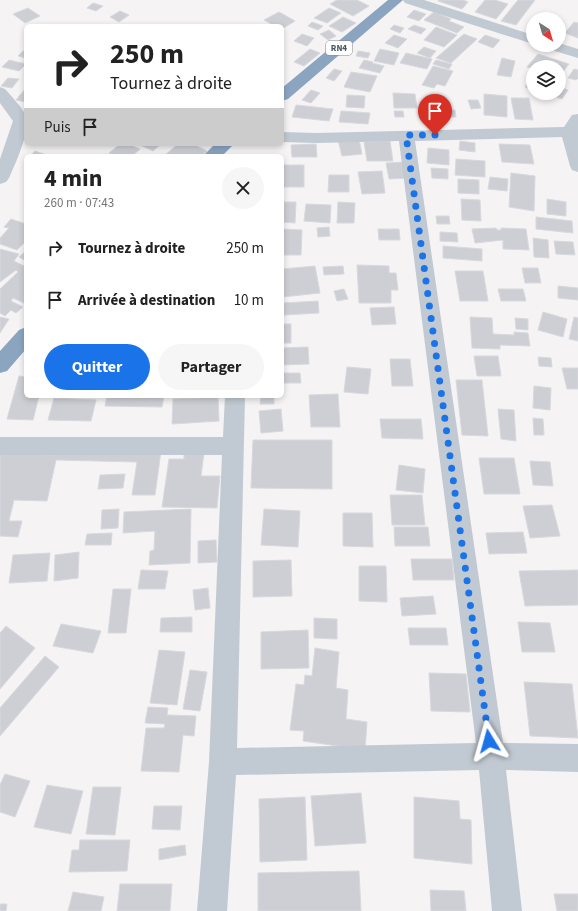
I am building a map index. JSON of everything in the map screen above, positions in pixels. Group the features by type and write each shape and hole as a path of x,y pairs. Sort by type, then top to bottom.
{"highway":[{"name":"RN4","path":"284,94 396,0"},
{"path":"214,154 224,146"},
{"path":"0,365 24,337"}],"street":[{"path":"410,0 526,38"},
{"path":"566,50 578,54"},
{"path":"0,92 21,121 6,148 0,178"},
{"path":"284,137 317,138 406,135 574,125 578,166"},
{"path":"406,135 491,756 508,911"},
{"path":"212,911 223,762 232,446 235,398"},
{"path":"0,446 232,446"},
{"path":"223,762 491,756 578,758"}],"building":[{"path":"337,0 357,0 369,6 353,16 330,4"},
{"path":"463,0 468,2 462,9 438,1"},
{"path":"485,0 495,0 508,4 496,19 475,12"},
{"path":"518,0 535,0 516,25 501,21"},
{"path":"93,3 103,6 96,11 87,8"},
{"path":"28,8 40,16 25,23 13,14"},
{"path":"329,8 341,13 327,23 314,18"},
{"path":"414,10 426,14 419,21 407,17"},
{"path":"120,11 129,15 119,22 110,17"},
{"path":"279,12 295,21 284,28 284,24 271,24 264,20"},
{"path":"434,12 451,19 449,21 464,27 457,33 424,20"},
{"path":"343,17 356,23 342,32 329,26"},
{"path":"312,22 323,26 318,30 308,26"},
{"path":"574,22 578,23 578,38 566,33"},
{"path":"394,25 404,28 400,33 390,29"},
{"path":"414,25 426,29 421,34 408,29"},
{"path":"436,27 457,35 444,47 424,40"},
{"path":"329,30 336,36 328,40 320,34"},
{"path":"302,34 314,38 307,46 294,41"},
{"path":"464,34 477,39 451,63 436,58"},
{"path":"394,35 407,39 398,48 385,43"},
{"path":"485,35 500,40 493,48 478,42"},
{"path":"424,47 436,51 430,58 417,53"},
{"path":"310,49 320,53 304,66 294,62"},
{"path":"380,49 399,53 394,65 374,61"},
{"path":"23,51 24,51 24,58 18,56"},
{"path":"358,51 370,53 368,58 356,56"},
{"path":"406,53 432,59 427,69 400,63"},
{"path":"538,54 557,60 533,60"},
{"path":"502,58 515,61 511,77 497,75"},
{"path":"9,60 24,64 24,66 19,71 2,67"},
{"path":"364,60 384,66 380,73 359,68"},
{"path":"436,60 452,64 449,69 433,64"},
{"path":"433,66 453,71 445,86 437,84 434,88 422,85"},
{"path":"334,69 342,71 334,81 326,78"},
{"path":"574,69 578,70 578,78 576,80 568,78"},
{"path":"351,72 377,76 370,92 344,87"},
{"path":"8,78 19,79 12,88 1,86"},
{"path":"24,90 24,102 16,100"},
{"path":"311,90 320,93 311,103 302,100"},
{"path":"393,93 415,94 417,108 394,108"},
{"path":"484,94 507,96 507,117 484,115"},
{"path":"347,95 365,96 364,108 346,107"},
{"path":"511,98 526,98 526,100 529,100 533,120 515,119"},
{"path":"468,100 478,100 481,108 471,109"},
{"path":"296,105 333,109 329,121 292,117"},
{"path":"448,110 455,110 456,117 449,117"},
{"path":"341,111 370,113 368,124 339,122"},
{"path":"394,111 403,111 404,117 395,117"},
{"path":"359,139 362,154 342,156 338,140"},
{"path":"390,141 393,161 367,161 364,142"},
{"path":"460,141 475,143 475,152 459,150"},
{"path":"316,144 317,157 292,157 291,145"},
{"path":"499,144 530,145 534,164 502,162"},
{"path":"118,146 133,146 140,149 134,154 109,153"},
{"path":"142,146 159,146 153,151"},
{"path":"176,146 197,146 207,151 203,154 166,154"},
{"path":"428,148 449,150 449,165 427,163"},
{"path":"35,151 44,154 32,154"},
{"path":"456,159 485,161 485,177 455,175"},
{"path":"404,162 408,178 389,179 386,163"},
{"path":"284,165 304,165 304,187 284,187"},
{"path":"431,168 448,169 448,179 432,178"},
{"path":"382,171 385,193 362,194 358,172"},
{"path":"511,173 535,176 534,211 509,207"},
{"path":"329,175 349,175 349,192 328,192"},
{"path":"490,177 508,179 507,191 488,189"},
{"path":"458,179 479,180 479,194 458,193"},
{"path":"461,199 480,200 481,221 462,220"},
{"path":"547,199 566,202 566,216 547,214"},
{"path":"284,202 296,202 295,223 284,222"},
{"path":"338,202 355,203 354,223 337,223"},
{"path":"306,204 331,205 330,223 304,221"},
{"path":"436,216 449,216 450,224 437,224"},
{"path":"536,217 572,221 573,233 536,229"},
{"path":"11,219 24,223 24,243 17,250 0,244 0,238 9,228 4,227"},
{"path":"329,227 330,236 318,237 317,228"},
{"path":"496,228 497,230 501,230 501,228 526,229 529,250 503,249 503,240 475,243 472,229"},
{"path":"284,229 302,230 301,255 284,255"},
{"path":"378,229 399,229 400,240 379,240"},
{"path":"440,232 457,233 458,242 440,241"},
{"path":"533,238 548,240 549,258 534,257"},
{"path":"554,241 573,242 575,255 556,254"},
{"path":"443,246 482,249 482,261 443,258"},
{"path":"0,249 19,254 14,261 24,266 24,303 13,298 11,301 23,307 16,313 11,310 5,316 0,313 0,289 18,272 16,270 0,282"},
{"path":"24,253 24,260 19,257"},
{"path":"357,265 389,266 389,273 396,273 398,290 391,290 391,303 359,303"},
{"path":"315,266 320,293 284,297 284,269"},
{"path":"343,266 344,274 324,275 323,267"},
{"path":"522,268 538,268 541,283 525,283"},
{"path":"455,271 483,271 488,301 460,301"},
{"path":"558,286 578,288 578,300 558,298"},
{"path":"344,289 348,299 337,301 334,291"},
{"path":"498,289 523,289 526,301 501,301"},
{"path":"318,301 319,313 284,315 284,303"},
{"path":"394,307 396,324 372,325 370,308"},
{"path":"543,312 567,319 563,337 538,330"},
{"path":"0,317 9,319 0,333"},
{"path":"470,317 492,318 493,334 514,335 514,332 528,333 530,346 500,345 500,349 472,348"},
{"path":"574,317 578,318 578,341 569,339"},
{"path":"515,318 528,319 528,330 516,329"},
{"path":"284,324 291,324 291,343 284,343"},
{"path":"308,347 309,364 284,365 284,348"},
{"path":"474,356 498,356 501,376 477,376"},
{"path":"538,357 551,358 552,367 539,366"},
{"path":"390,359 410,359 413,386 392,386"},
{"path":"347,367 371,369 368,394 344,392"},
{"path":"562,368 578,368 578,389 567,389"},
{"path":"284,373 300,373 301,383 284,383"},
{"path":"19,376 24,377 24,398 38,398 33,420 7,419"},
{"path":"456,380 482,380 488,436 462,435"},
{"path":"534,386 551,388 550,410 533,408"},
{"path":"338,394 340,427 311,427 309,395"},
{"path":"54,398 96,400 91,421 48,420"},
{"path":"107,398 164,398 162,407 105,406"},
{"path":"218,398 219,421 172,424 173,399"},
{"path":"261,398 274,398 274,404 260,404"},
{"path":"281,409 283,431 261,433 259,411"},
{"path":"498,409 514,410 516,441 501,439"},
{"path":"533,418 543,419 544,435 534,435"},
{"path":"380,419 421,419 423,439 382,438"},
{"path":"253,440 332,440 332,489 251,488"},
{"path":"0,446 18,454 54,455 55,449 161,451 155,495 132,495 137,462 56,460 47,501 14,500 9,521 22,521 18,537 0,536"},
{"path":"184,452 204,453 201,476 220,476 217,508 162,507 169,459 184,459"},
{"path":"479,458 514,458 520,494 484,494"},
{"path":"530,461 550,462 553,486 533,485"},
{"path":"399,465 425,469 423,493 396,490"},
{"path":"125,474 123,488 98,489 100,475"},
{"path":"390,495 422,495 425,525 392,525"},
{"path":"552,505 560,536 530,538 523,506"},
{"path":"119,509 118,528 101,529 102,510"},
{"path":"191,509 190,563 149,565 150,551 154,550 155,531 123,533 124,512"},
{"path":"264,509 300,511 298,547 261,545"},
{"path":"343,513 372,513 373,547 343,546"},
{"path":"394,527 428,527 430,546 395,546"},
{"path":"523,532 527,553 489,554 486,533"},
{"path":"112,533 111,545 85,545 87,534"},
{"path":"216,540 217,562 198,563 198,541"},
{"path":"79,552 78,578 54,581 55,555"},
{"path":"50,553 47,581 9,583 13,555"},
{"path":"411,559 452,559 454,580 413,580"},
{"path":"291,560 292,596 253,597 253,561"},
{"path":"359,566 386,566 387,602 359,601"},
{"path":"141,570 168,571 165,589 138,589"},
{"path":"578,570 578,605 525,606 519,571"},
{"path":"208,588 210,608 195,610 193,590"},
{"path":"113,589 131,589 126,633 108,633"},
{"path":"433,596 436,614 402,616 400,598"},
{"path":"192,617 192,632 160,632 161,618"},
{"path":"314,618 337,619 337,639 314,638"},
{"path":"518,622 550,623 555,652 522,652"},
{"path":"61,624 101,631 93,653 53,646"},
{"path":"6,626 35,648 0,689 0,633"},
{"path":"408,628 446,628 448,645 410,645"},
{"path":"308,630 309,668 261,669 261,632"},
{"path":"315,648 339,652 336,688 348,690 346,719 367,722 365,750 303,741 304,731 290,730 296,684 304,685 305,675 312,676"},
{"path":"159,650 185,652 177,705 150,703"},
{"path":"45,656 59,667 0,736 0,708"},
{"path":"190,670 207,672 200,711 183,709"},
{"path":"429,673 466,674 470,712 431,711"},
{"path":"524,682 572,684 578,738 530,736"},
{"path":"148,707 168,708 167,715 196,716 194,736 183,735 179,772 141,771 146,728 164,728 165,724 145,723"},
{"path":"5,774 30,781 15,817 0,812 0,785"},
{"path":"47,785 83,791 71,834 34,827"},
{"path":"93,787 121,787 115,835 86,834"},
{"path":"361,793 366,843 315,846 311,796"},
{"path":"305,797 307,860 260,862 259,799"},
{"path":"414,797 459,801 460,819 471,820 472,864 414,858"},
{"path":"154,806 182,806 180,830 152,829"},
{"path":"80,840 130,840 127,871 69,872 72,850 79,850"},
{"path":"185,845 186,855 159,860 159,849"},
{"path":"359,871 361,911 258,911 258,873"},
{"path":"120,884 172,884 170,911 117,911"},
{"path":"430,890 464,891 466,911 431,911"},
{"path":"73,892 104,897 101,911 68,911"},
{"path":"554,894 578,894 578,911 557,911"},
{"path":"0,904 7,904 6,911 0,911"}],"route":[{"path":"435,135 406,135 489,741"}]}
